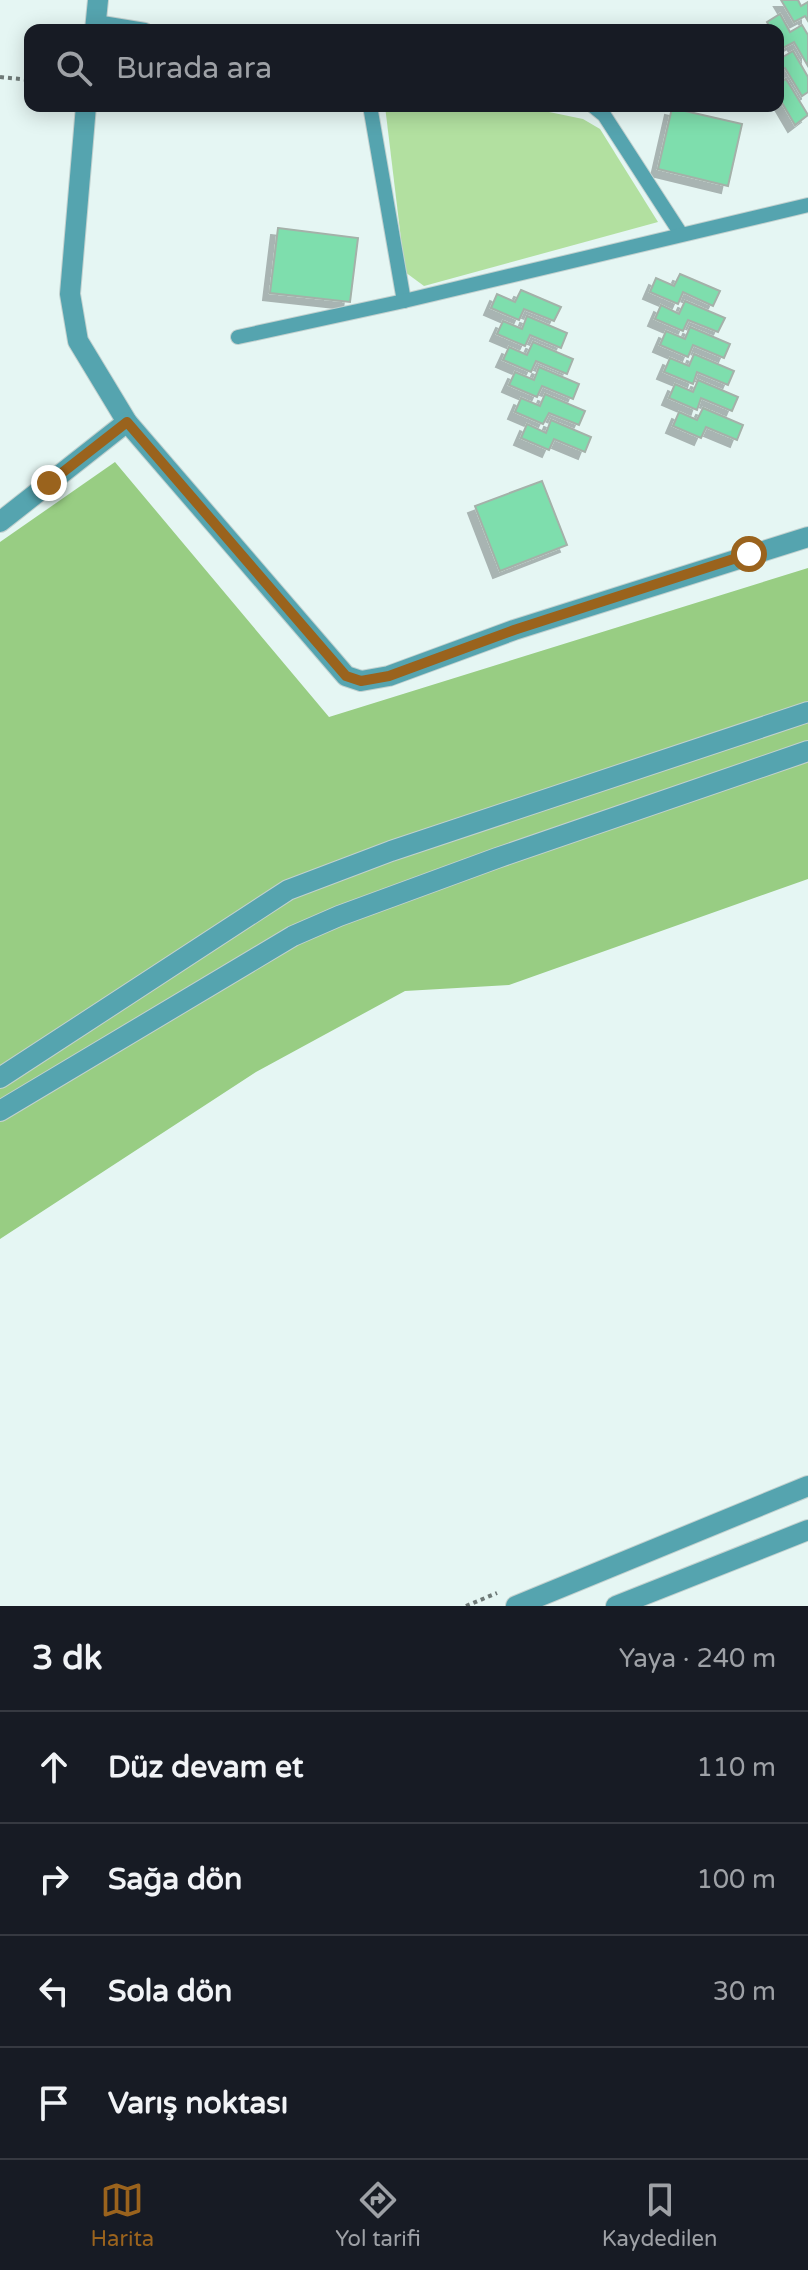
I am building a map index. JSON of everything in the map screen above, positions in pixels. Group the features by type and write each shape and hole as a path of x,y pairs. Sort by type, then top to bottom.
{"street":[{"path":"96,24 98,0"},
{"path":"85,112 70,294 78,341 127,422 346,676 361,681 389,676 514,630 808,537"},
{"path":"0,522 127,422"},
{"path":"0,1078 288,890 406,846 808,712"},
{"path":"0,1111 293,936 497,858 808,751"},
{"path":"516,1606 808,1486"},
{"path":"616,1606 808,1530"}],"lane":[{"path":"371,112 404,301"},
{"path":"600,112 681,234"},
{"path":"238,337 808,205"}],"path":[{"path":"0,77 24,79"}],"green space":[{"path":"386,112 549,112 583,119 600,129 658,222 424,286 405,272"},
{"path":"115,462 329,717 808,568 808,879 509,985 405,991 256,1072 0,1239 0,542"}],"building":[{"path":"781,0 798,0 801,6 808,2 808,21 805,16 794,22"},
{"path":"780,14 790,32 802,25 808,35 808,66 794,42 784,47 784,24 767,22"},
{"path":"793,51 808,77 808,92 802,96 784,69 784,56"},
{"path":"784,80 808,115 795,125 784,106"},
{"path":"671,112 690,112 742,124 728,186 658,169"},
{"path":"278,228 358,238 350,302 270,293"},
{"path":"680,274 720,291 713,306 683,292 678,304 650,292 656,278 674,286"},
{"path":"521,290 561,307 554,321 524,309 519,320 491,308 497,294 515,302"},
{"path":"685,301 725,318 718,332 688,320 683,331 655,319 661,305 679,314"},
{"path":"527,316 567,333 561,348 530,335 525,346 497,334 503,321 522,329"},
{"path":"690,327 730,344 724,358 693,345 688,357 660,345 666,331 685,339"},
{"path":"533,342 573,359 567,374 536,361 531,372 503,360 509,347 527,355"},
{"path":"694,354 734,371 728,385 697,372 693,384 664,372 670,358 689,366"},
{"path":"539,367 579,384 573,399 542,386 537,397 509,385 515,372 534,380"},
{"path":"698,380 738,397 732,411 701,398 697,410 669,398 675,384 693,392"},
{"path":"545,394 585,411 579,425 549,413 543,424 515,412 521,398 540,406"},
{"path":"703,408 743,425 737,440 706,427 701,438 673,426 679,412 697,420"},
{"path":"551,420 591,437 585,452 554,439 549,450 521,438 527,424 546,433"},
{"path":"542,481 567,545 500,571 475,506"}],"route":[{"path":"49,483 127,422 346,676 361,681 389,676 514,630 749,554"}]}
